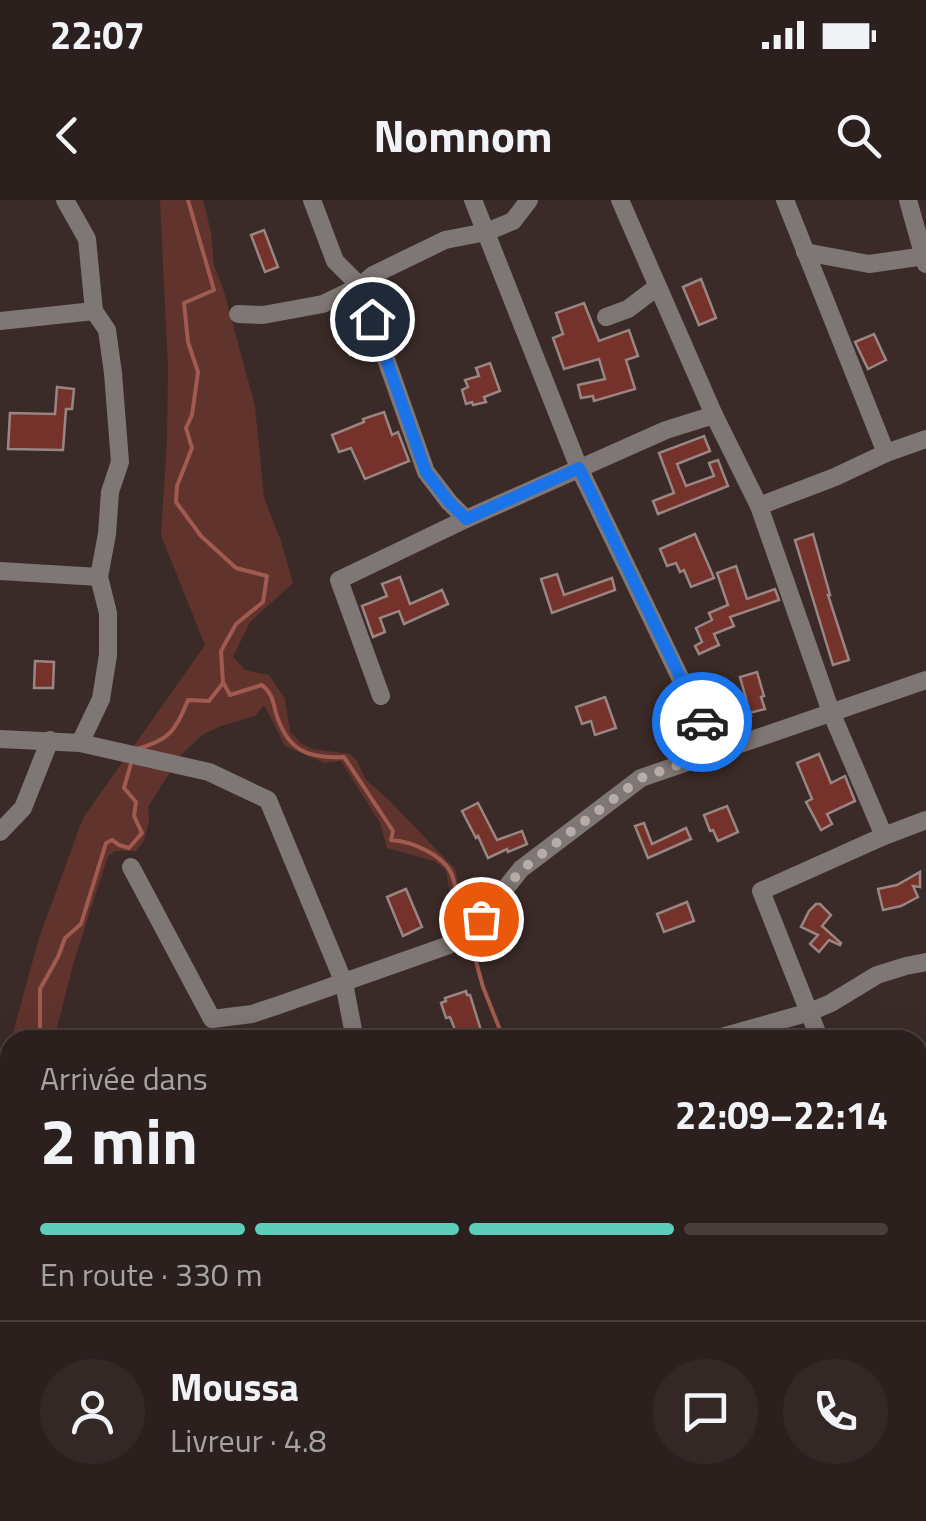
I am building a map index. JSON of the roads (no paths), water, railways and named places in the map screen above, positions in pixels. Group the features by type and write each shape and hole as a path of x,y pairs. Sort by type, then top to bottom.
{"street":[{"path":"65,200 87,239 94,312 106,330 114,373 120,462 110,492 99,577 108,613 108,655 101,699 80,742"},
{"path":"312,200 335,261 360,286 426,472 466,519"},
{"path":"472,200 579,468 716,752"},
{"path":"238,314 263,316 323,304 445,240 486,232 513,221 529,200"},
{"path":"620,200 714,415 760,506 831,712 884,836"},
{"path":"784,200 886,453"},
{"path":"805,252 869,264 925,259 908,200"},
{"path":"606,317 628,309 657,288"},
{"path":"0,321 94,312"},
{"path":"381,696 339,580 579,468 666,430 714,415"},
{"path":"760,506 926,440"},
{"path":"0,571 99,577"},
{"path":"130,867 212,1019 252,1014 449,945 468,930 521,870 641,778 926,680"},
{"path":"0,739 80,742 210,772 268,800 344,983 353,1030"},
{"path":"0,832 23,808 50,740"},
{"path":"816,1030 761,892 926,820"},
{"path":"737,1030 810,1012 877,975 926,962"}],"waterway":[{"path":"137,749 170,733 188,700 209,701 223,683 221,651 236,624 263,602 267,576 236,568 201,536 176,502 177,486 192,448 186,428 192,415 198,372 188,342 184,303 214,290 188,200"},
{"path":"224,684 230,695 262,685 293,744 309,754 344,757 393,831 391,840 426,850 448,868 464,922"},
{"path":"40,1030 40,989 65,938 81,924 106,843 112,840 129,848 142,833 134,816 136,802 124,788 132,760"},
{"path":"469,936 500,1030"}]}
